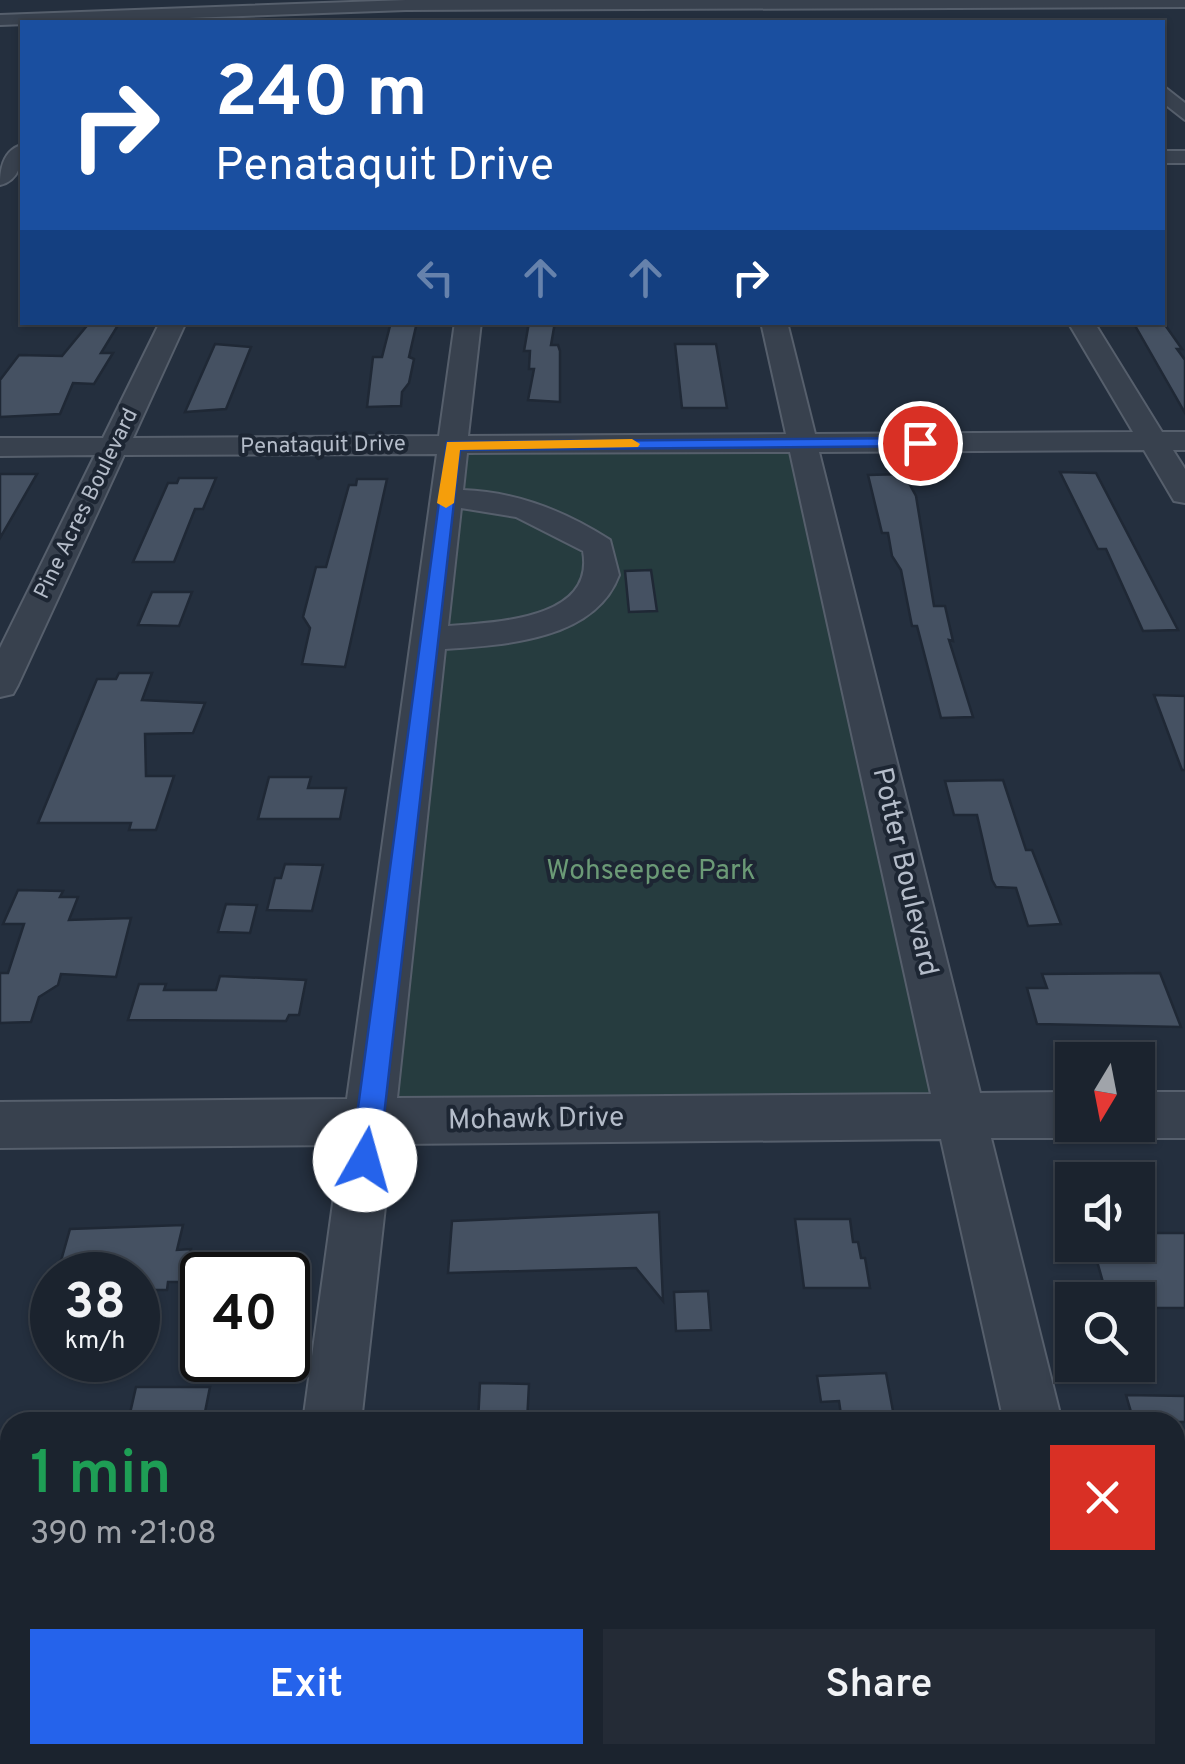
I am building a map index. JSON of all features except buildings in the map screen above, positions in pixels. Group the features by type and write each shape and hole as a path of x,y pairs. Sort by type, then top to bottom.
{"street":[{"path":"1078,1 1096,20"},
{"path":"0,20 135,12 507,9 699,2 1185,2"},
{"path":"1165,93 1185,114"},
{"name":"Pine Acres Boulevard","path":"0,685 172,325"},
{"path":"333,1412 468,325"},
{"name":"Potter Boulevard","path":"775,325 1031,1412"},
{"path":"1084,325 1185,494"},
{"name":"Penataquit Drive","path":"0,447 1185,441"},
{"path":"430,638 468,637 562,617 588,601 603,578 599,547 564,522 518,506 446,499"},
{"path":"1155,1115 1185,1114"},
{"name":"Mohawk Drive","path":"0,1126 1055,1115"}],"green space":[{"name":"Wohseepee Park","path":"803,444 962,1116 370,1122 453,445"}],"slow traffic":[{"path":"446,503 453,445 632,444"}],"route":[{"path":"365,1160 453,445 920,443"}]}
